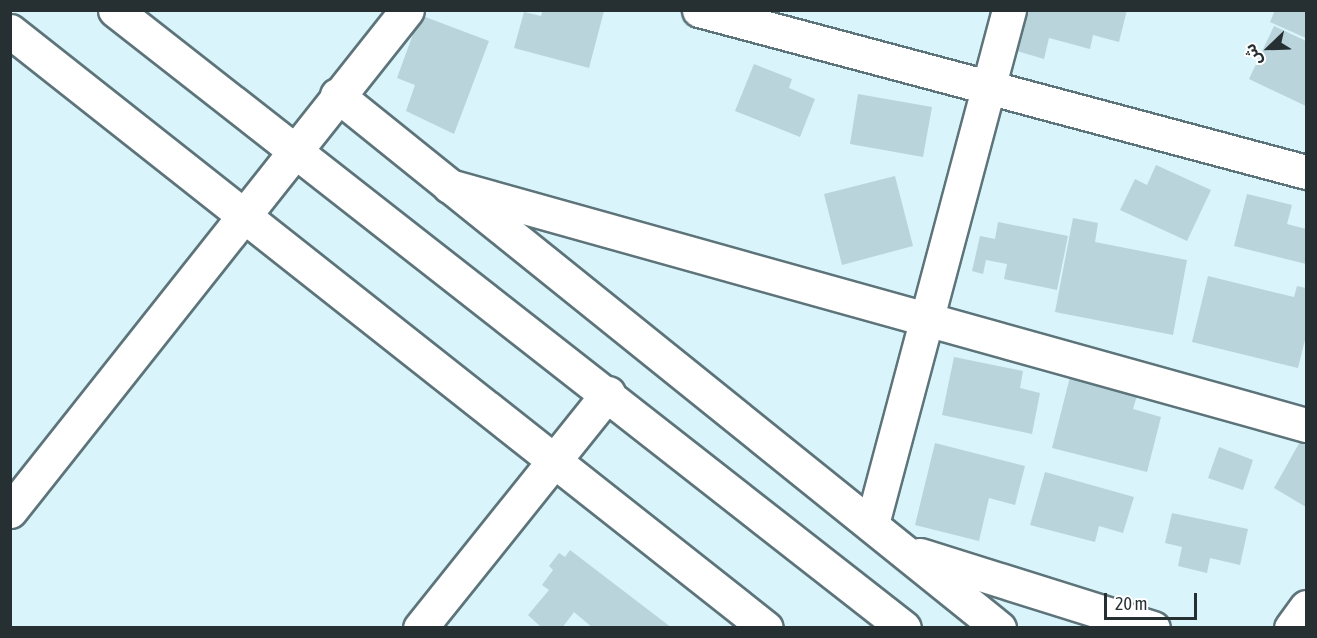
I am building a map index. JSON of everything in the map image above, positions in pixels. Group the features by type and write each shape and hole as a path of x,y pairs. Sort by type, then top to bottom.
{"street":[{"path":"115,10 608,393 904,627"},
{"path":"10,511 242,217 292,148 407,10"},
{"path":"699,10 1306,172"},
{"path":"872,524 986,87 1009,10"},
{"path":"10,31 242,217 766,627"},
{"path":"337,95 999,627"},
{"path":"449,186 1306,425"},
{"path":"420,627 552,459 608,393"},
{"path":"905,550 1153,627"},
{"path":"1291,627 1306,607"}],"building":[{"path":"543,10 604,11 589,68 514,48 524,12 541,16"},
{"path":"1027,10 1127,10 1119,42 1093,35 1090,49 1049,38 1044,59 1017,51"},
{"path":"1275,10 1306,10 1306,38 1270,22"},
{"path":"420,15 489,41 454,134 406,111 415,85 397,78"},
{"path":"1274,26 1306,41 1306,106 1249,79"},
{"path":"754,64 792,79 789,88 815,99 800,137 735,111"},
{"path":"858,94 932,107 923,157 850,144"},
{"path":"1156,165 1211,190 1187,241 1120,210 1135,179 1147,185"},
{"path":"895,176 913,246 842,265 824,194"},
{"path":"1247,194 1292,205 1287,224 1306,229 1306,264 1234,246"},
{"path":"1073,218 1098,223 1095,242 1187,260 1173,335 1055,312"},
{"path":"998,222 1068,236 1057,290 1004,279 1007,264 986,260 983,274 972,271 980,236 995,239"},
{"path":"1208,276 1294,297 1297,286 1306,288 1306,336 1298,368 1192,342"},
{"path":"954,357 1023,371 1020,388 1040,393 1032,434 942,415"},
{"path":"1074,361 1099,367 1094,384 1137,396 1133,409 1161,417 1147,472 1052,448"},
{"path":"1306,431 1306,507 1274,488"},
{"path":"935,443 1025,466 1015,505 989,498 979,541 915,525"},
{"path":"1219,447 1253,460 1243,490 1208,478"},
{"path":"1045,472 1134,497 1123,533 1099,526 1095,542 1030,525"},
{"path":"1172,513 1248,529 1240,565 1210,558 1207,573 1178,566 1182,547 1165,543"},
{"path":"570,550 672,628 593,628 574,612 562,628 542,628 528,615 549,590 542,585 553,570 549,566 559,553 565,557"}]}
